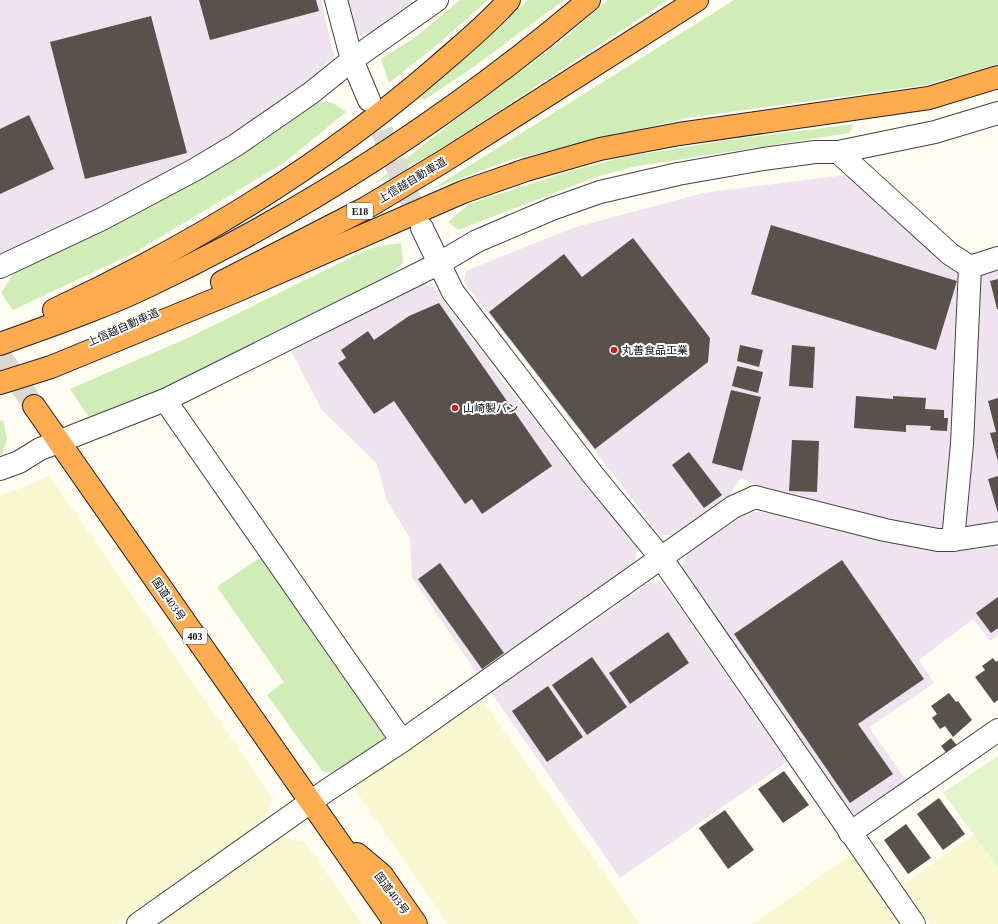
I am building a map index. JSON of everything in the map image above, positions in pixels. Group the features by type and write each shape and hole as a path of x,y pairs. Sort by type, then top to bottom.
{"highway":[{"path":"0,335 73,301 148,262 226,218 293,175 351,135 412,89 462,45 509,0"},
{"path":"0,344 146,287 278,220 350,177 418,132 544,38 589,0"},
{"name":"上信越自動車道","path":"0,378 91,341 187,299 275,256 366,208 444,161 697,0"},
{"path":"0,383 66,360 236,291 463,192 526,170 600,149 679,134 929,98 998,77"},
{"name":"国道403号","path":"34,406 396,924"},
{"name":"国道403号","path":"331,831 382,875 416,924"}],"street":[{"path":"336,0 352,60 369,100"},
{"path":"0,267 102,218 236,145 311,93 352,60 436,0"},
{"path":"0,469 19,462 40,449 59,441 165,400 438,264 477,241 552,209 600,192 678,174 755,160 815,152 838,152 935,132 998,113"},
{"path":"838,152 950,254 970,267"},
{"path":"422,228 438,264 453,292 593,475 662,558 914,924"},
{"path":"970,267 998,258"},
{"path":"953,540 962,444 970,267"},
{"path":"165,400 402,741"},
{"path":"138,924 310,802 402,741 733,507 755,498 885,530 938,540 953,540 998,533"},
{"path":"850,832 998,730"}],"shaded area":[{"path":"0,0 321,0 334,56 302,89 192,164 0,255"},
{"path":"347,0 412,0 370,34 356,34"},
{"path":"846,175 963,273 948,530 867,514 761,487 741,478 728,497 676,535 660,535 464,282 466,271 573,228 703,193"},
{"path":"998,269 998,524 960,529 977,275"},
{"path":"422,284 434,287 507,387 638,547 635,563 478,675 412,577 410,538 387,501 377,464 322,410 291,351"},
{"path":"753,512 768,512 902,545 942,549 998,545 998,635 990,641 973,619 919,660 934,683 869,727 908,783 866,814 849,812 682,567 687,554 735,519"},
{"path":"651,582 663,584 787,762 620,878 491,692"}],"green space":[{"path":"460,0 488,0 438,44 389,83 381,59 417,36"},
{"path":"528,0 564,0 475,66 424,100 421,97"},
{"path":"608,0 668,0 437,151 374,184 454,121 556,45"},
{"path":"734,0 998,0 998,64 926,85 687,118 510,160 432,189"},
{"path":"324,101 333,103 346,112 285,162 134,253 13,310 1,293 17,268 309,106"},
{"path":"854,124 849,133 632,167 599,176 458,230 448,222 469,204 567,172 624,157 741,138"},
{"path":"401,243 403,263 381,283 208,371 92,422 70,389 190,337 362,252 380,246"},
{"path":"3,420 7,439 2,455 0,455 0,421"},
{"path":"49,475 272,797 266,821 118,924 0,924 0,495 24,487"},
{"path":"262,556 385,731 384,740 336,774 322,771 267,695 284,682 217,587"},
{"path":"482,700 640,924 448,924 358,794 357,785"},
{"path":"998,756 998,867 943,793"},
{"path":"974,834 998,867 998,924 930,924 903,885"},
{"path":"277,837 305,842 362,924 153,924"},
{"path":"852,854 899,924 753,924"}],"building":[{"path":"199,0 316,0 319,11 210,40"},
{"path":"151,16 187,153 85,179 50,42"},
{"path":"29,115 54,169 0,194 0,129"},
{"path":"771,225 957,281 936,350 751,294"},
{"name":"丸善食品工業","path":"633,238 710,338 708,362 595,449 489,312 564,254 582,277"},
{"path":"998,279 998,309 997,309 990,281"},
{"name":"山崎製パン","path":"439,303 552,466 482,514 472,499 465,504 394,401 374,414 338,363 346,358 341,350 368,331 374,340 409,316"},
{"path":"740,345 763,350 759,367 737,361"},
{"path":"792,345 815,347 813,388 789,386"},
{"path":"737,366 763,372 758,393 732,386"},
{"path":"731,390 761,397 742,471 712,463"},
{"path":"856,396 893,399 893,396 926,398 925,409 944,410 944,418 948,418 947,431 930,430 931,426 906,425 906,432 854,428"},
{"path":"998,398 998,461 990,433 996,432 988,401"},
{"path":"792,440 819,441 817,492 789,491"},
{"path":"689,452 722,495 704,508 672,465"},
{"path":"998,476 998,513 988,479"},
{"path":"842,560 924,679 858,724 893,774 850,803 734,634"},
{"path":"440,563 504,653 482,669 418,579"},
{"path":"998,597 998,628 991,633 976,613"},
{"path":"668,632 689,663 630,704 609,673"},
{"path":"592,657 627,707 587,735 552,685"},
{"path":"993,658 996,662 998,660 998,700 994,703 975,677 985,670 982,666"},
{"path":"548,686 583,737 547,762 512,711"},
{"path":"949,693 956,702 958,701 972,720 953,737 945,726 940,729 932,718 937,714 931,706"},
{"path":"951,738 958,747 948,755 941,746"},
{"path":"784,771 809,805 783,823 758,789"},
{"path":"939,798 965,834 943,850 917,814"},
{"path":"725,810 754,850 728,869 699,828"},
{"path":"906,824 931,858 908,874 884,840"}],"tunnel":[{"path":"369,100 422,228"},
{"path":"0,355 34,406"}],"place":[{"name":"丸善食品工業","path":"614,350"},
{"name":"山崎製パン","path":"455,408"}]}
